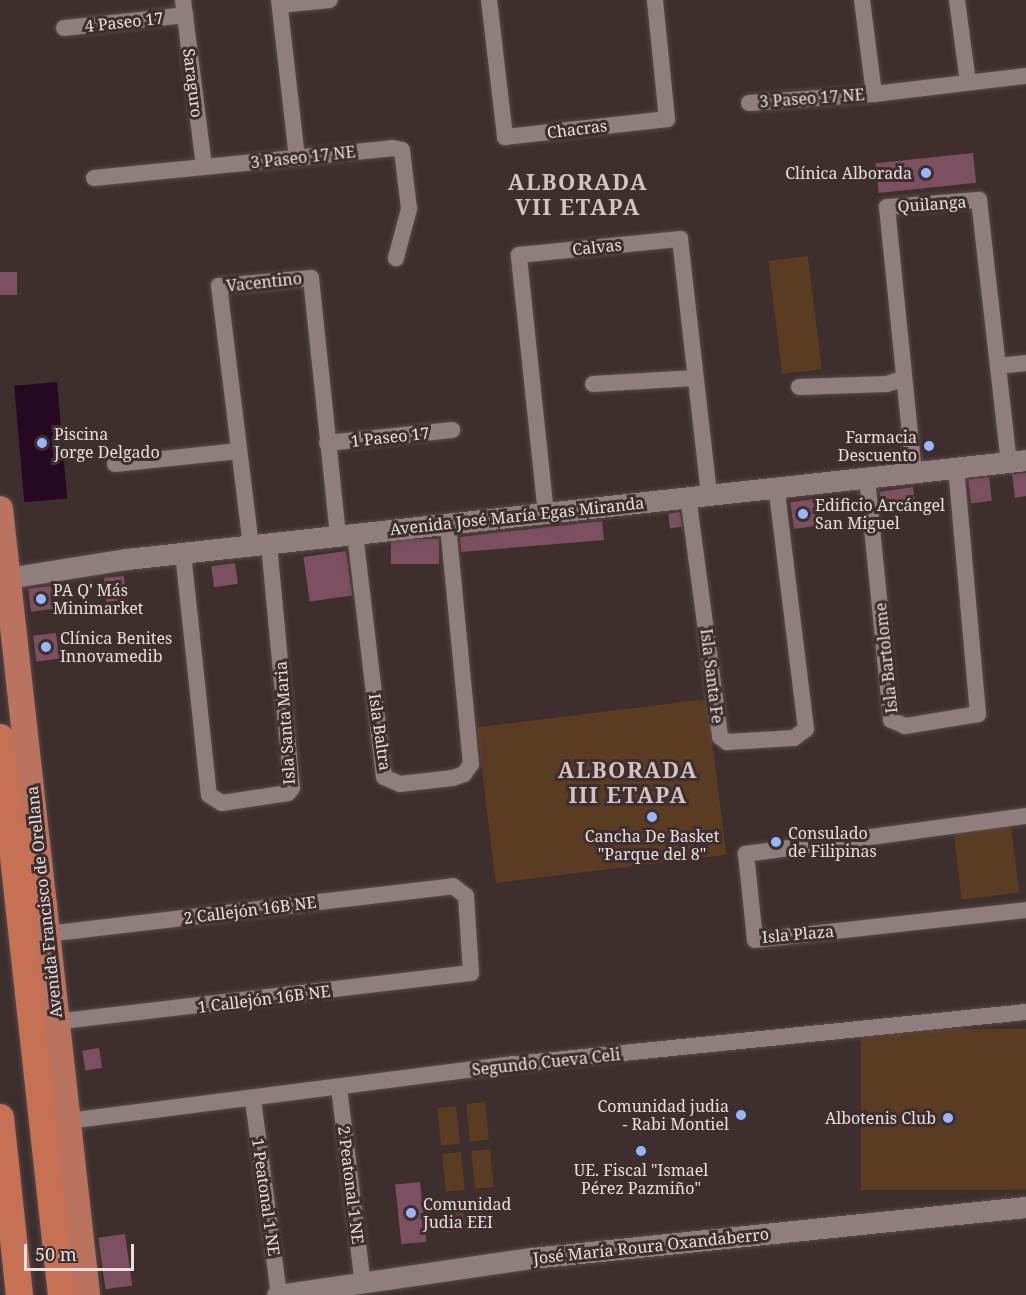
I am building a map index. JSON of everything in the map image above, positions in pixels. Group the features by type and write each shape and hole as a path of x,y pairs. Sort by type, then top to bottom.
{"highway":[{"path":"1,747 43,904"},
{"name":"Avenida Francisco de Orellana","path":"1,747 61,1295"},
{"path":"0,1117 20,1295"}],"main road":[{"name":"Avenida Francisco de Orellana","path":"0,509 87,1295"}],"street":[{"path":"297,157 280,3 330,0"},
{"name":"Chacras","path":"489,0 505,137 668,119 655,0"},
{"path":"862,0 874,94"},
{"path":"957,0 968,82 1026,76"},
{"name":"4 Paseo 17","path":"64,28 184,8"},
{"name":"Saraguro","path":"184,8 204,166"},
{"name":"3 Paseo 17 NE","path":"749,103 874,94 968,82"},
{"name":"3 Paseo 17 NE","path":"94,178 297,157 402,150 409,209 396,258"},
{"name":"Quilanga","path":"914,472 888,207 979,200 998,366 1018,461"},
{"name":"Calvas","path":"546,514 519,255 680,239 694,378 699,495"},
{"name":"Vacentino","path":"260,544 238,451 219,286 311,278 327,443 347,535"},
{"path":"998,366 1026,363"},
{"path":"593,384 694,378"},
{"path":"799,387 887,384 904,378"},
{"name":"1 Paseo 17","path":"327,443 452,430"},
{"path":"116,464 238,451"},
{"name":"Avenida José María Egas Miranda","path":"8,578 260,544 1018,461"},
{"name":"Isla Bartolome","path":"867,478 891,720 905,726 978,714 956,468"},
{"name":"Isla Santa Fe","path":"699,495 720,736 727,742 794,738 806,729 776,486"},
{"name":"Isla Baltra","path":"347,535 384,777 400,784 453,778 464,774 471,764 448,524"},
{"name":"Isla Santa Maria","path":"183,553 209,795 222,802 288,793 292,788 260,544"},
{"name":"Isla Plaza","path":"1026,816 746,854 755,940 1026,910"},
{"name":"2 Callejón 16B NE","path":"47,934 453,886 466,896 471,973"},
{"name":"1 Callejón 16B NE","path":"57,1022 471,973"},
{"name":"Segundo Cueva Celi","path":"68,1121 253,1100 506,1065 1026,1012"},
{"name":"2 Peatonal 1 NE","path":"339,1087 363,1284"},
{"name":"1 Peatonal 1 NE","path":"253,1100 278,1295"},
{"name":"José María Roura Oxandaberro","path":"278,1295 532,1258 1026,1207"}],"shaded area":[{"path":"808,256 822,369 782,374 768,261"},
{"name":"Piscina Jorge Delgado","path":"57,382 67,499 24,502 14,386"},
{"path":"707,699 726,855 496,883 477,727"},
{"path":"1011,825 1019,892 962,900 953,832"},
{"name":"Albotenis Club","path":"861,1029 1026,1029 1026,1190 861,1190"},
{"path":"485,1102 489,1140 470,1142 466,1104"},
{"path":"456,1106 460,1144 441,1146 437,1108"},
{"path":"490,1149 494,1187 475,1189 471,1151"},
{"path":"461,1152 465,1190 446,1192 442,1154"},
{"path":"493,1200 496,1227 443,1232 440,1206"}],"building":[{"name":"Clínica Alborada","path":"973,153 976,183 879,193 876,163"},
{"path":"0,272 17,272 17,295 0,295"},
{"path":"1026,473 1026,496 1015,498 1012,474"},
{"path":"989,477 992,501 971,503 968,480"},
{"path":"913,487 916,509 882,514 879,492"},
{"name":"Edificio Arcángel San Miguel","path":"813,499 817,526 794,529 790,502"},
{"path":"680,512 682,527 670,529 668,514"},
{"path":"602,521 604,540 461,552 460,537"},
{"path":"391,539 439,539 439,564 391,564"},
{"path":"346,551 352,596 310,602 303,557"},
{"path":"235,563 238,584 214,587 211,566"},
{"path":"124,576 126,600 106,602 104,578"},
{"name":"PA Q' Más Minimarket","path":"51,586 54,609 31,612 28,589"},
{"name":"Clínica Benites Innovamedib","path":"56,633 59,659 36,662 33,636"},
{"path":"99,1048 102,1068 85,1070 82,1051"},
{"name":"Comunidad Judia EEI","path":"420,1182 426,1242 401,1244 395,1185"},
{"path":"125,1234 132,1285 105,1289 98,1238"}],"place":[{"name":"Clínica Alborada","path":"926,173"},
{"name":"Piscina Jorge Delgado","path":"42,443"},
{"name":"Farmacia Descuento","path":"929,446"},
{"name":"Edificio Arcángel San Miguel","path":"803,514"},
{"name":"PA Q' Más Minimarket","path":"41,599"},
{"name":"Clínica Benites Innovamedib","path":"46,647"},
{"name":"Cancha De Basket \"Parque del 8\"","path":"652,817"},
{"name":"Consulado de Filipinas","path":"776,842"},
{"name":"Comunidad judia - Rabi Montiel","path":"741,1115"},
{"name":"Albotenis Club","path":"948,1118"},
{"name":"UE. Fiscal \"Ismael Pérez Pazmiño\"","path":"641,1151"},
{"name":"Comunidad Judia EEI","path":"411,1213"}],"district":[{"name":"ALBORADA VII ETAPA","path":"578,194"},
{"name":"ALBORADA III ETAPA","path":"628,782"}]}
